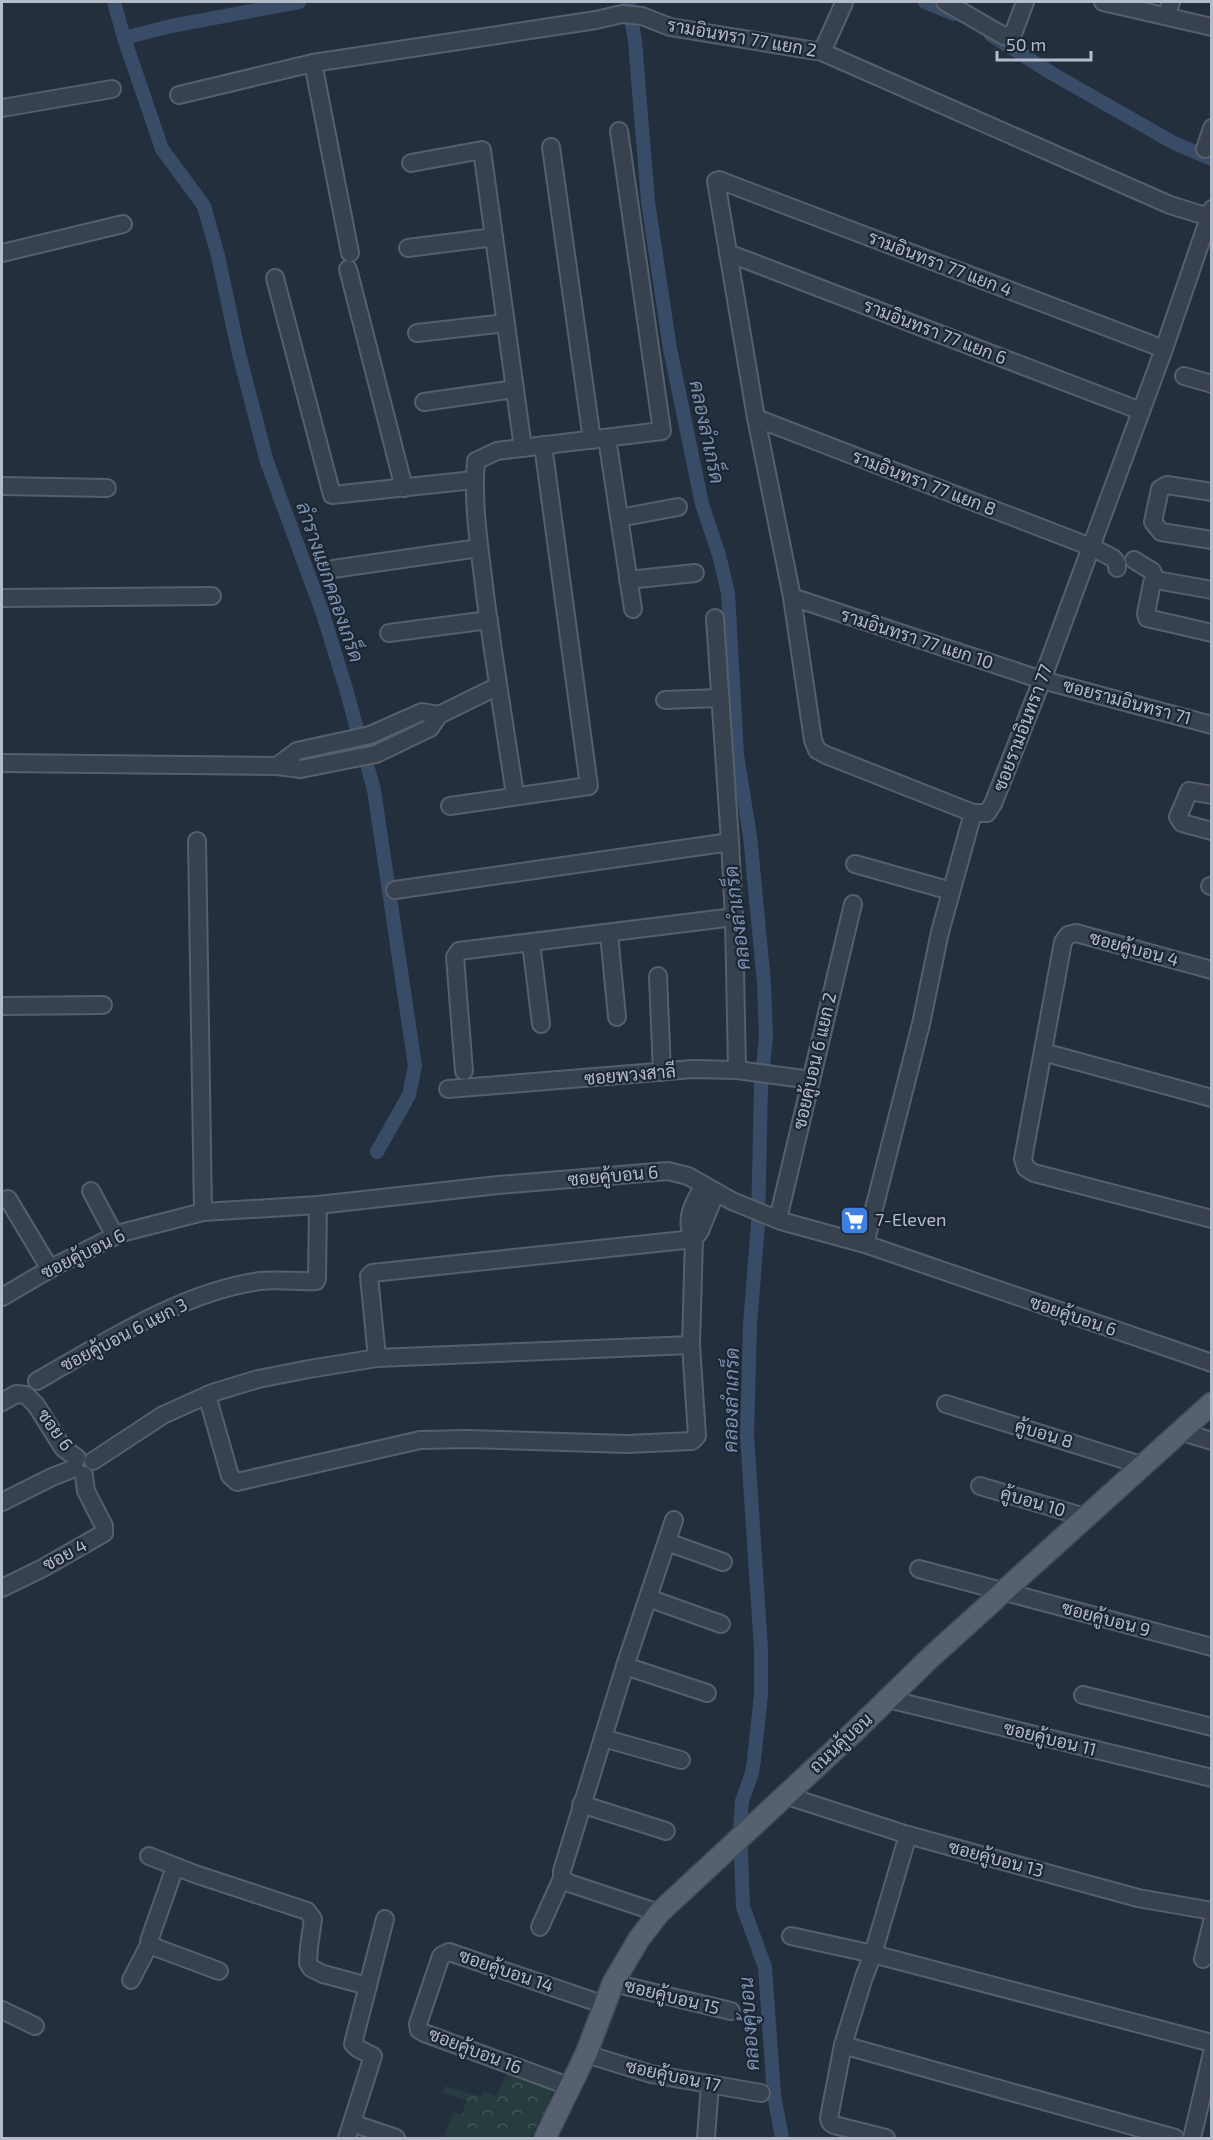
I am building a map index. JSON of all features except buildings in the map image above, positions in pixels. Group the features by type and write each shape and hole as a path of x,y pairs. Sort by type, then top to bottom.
{"main road":[{"name":"ถนนคู้บอน","path":"545,2139 586,2054 613,1983 639,1939 659,1913 1001,1592 1212,1403"}],"street":[{"path":"945,2 1004,36 1013,34 1017,28 1025,2"},
{"path":"1103,2 1168,9 1212,27"},
{"path":"822,52 844,3"},
{"name":"รามอินทรา 77 แยก 2","path":"178,95 313,63 596,20 622,14 642,16 670,27 822,52 1170,205 1210,213"},
{"path":"313,63 349,261 404,488"},
{"path":"2,108 112,89"},
{"path":"1205,148 1212,128"},
{"path":"515,795 479,548 474,480 476,461 497,451 662,431 619,131"},
{"path":"551,147 599,439 619,518 633,609"},
{"path":"411,163 482,150 523,448"},
{"name":"รามอินทรา 77 แยก 4","path":"728,253 716,181 719,180 1164,349"},
{"name":"ซอยรามอินทรา 77","path":"973,813 987,813 993,804 1042,680 1164,349 1210,213"},
{"path":"2,253 123,224"},
{"path":"408,248 494,237"},
{"path":"728,253 756,418 792,597 813,740 817,750 973,813 940,932 921,1024 864,1244"},
{"name":"รามอินทรา 77 แยก 6","path":"728,253 1141,411"},
{"path":"275,278 332,495 474,480"},
{"path":"417,333 506,323"},
{"path":"1184,376 1212,384"},
{"path":"424,402 515,390"},
{"name":"รามอินทรา 77 แยก 8","path":"756,418 1091,547 1113,558 1118,563 1117,568"},
{"path":"450,806 589,786 543,445"},
{"path":"2,486 107,488"},
{"path":"1212,492 1163,486 1160,489 1154,522 1161,532 1212,540"},
{"path":"619,518 678,507"},
{"path":"333,569 479,548"},
{"path":"1134,560 1152,571 1156,580"},
{"path":"628,580 695,573"},
{"path":"1156,580 1212,591"},
{"path":"1156,580 1152,583 1147,618 1212,633"},
{"path":"2,598 212,596"},
{"name":"รามอินทรา 77 แยก 10","path":"792,597 1042,680"},
{"path":"715,618 734,917 739,1070"},
{"path":"389,633 489,620"},
{"name":"ซอยรามอินทรา 71","path":"1042,680 1212,725"},
{"path":"2,763 277,766 301,769 376,754 430,718 498,686"},
{"path":"665,700 719,698"},
{"path":"277,766 297,751 370,735 430,718"},
{"path":"1212,795 1189,790 1178,817 1182,823 1212,831"},
{"path":"197,841 203,1212"},
{"path":"395,890 730,842"},
{"path":"855,864 951,891"},
{"name":"ซอยคู้บอน 6 แยก 2","path":"771,1217 811,1080 853,904"},
{"path":"464,1071 455,957 457,953 734,917"},
{"name":"ซอยคู้บอน 4","path":"1043,1052 1063,942 1068,935 1076,933 1212,970"},
{"path":"609,934 618,1017"},
{"path":"531,943 541,1024"},
{"path":"658,976 662,1072"},
{"path":"2,1006 103,1005"},
{"path":"1212,1098 1043,1052 1023,1159 1026,1168 1034,1173 1212,1219"},
{"name":"ซอยพวงสาลี","path":"448,1089 693,1069 739,1070 811,1080"},
{"name":"ซอยคู้บอน 6","path":"2,1297 50,1269 115,1236 203,1212 318,1205 498,1185 668,1171 688,1176 732,1201 771,1217 864,1244 1212,1363"},
{"path":"207,1395 230,1476 237,1482 420,1440 469,1439 627,1444 692,1441 697,1436 691,1345 694,1239 700,1232 710,1188"},
{"path":"91,1191 115,1236"},
{"path":"8,1199 50,1269"},
{"name":"ซอยคู้บอน 6 แยก 3","path":"37,1381 95,1347 186,1302 259,1281 292,1279 316,1281 318,1205"},
{"path":"377,1358 369,1276 372,1273 694,1239"},
{"path":"2,1502 52,1477 82,1466 163,1415 207,1395 258,1379 377,1358 691,1345"},
{"name":"ซอย 6","path":"2,1402 16,1394 26,1395 36,1405 63,1448 82,1466"},
{"name":"คู้บอน 8","path":"946,1404 1141,1465"},
{"path":"1179,1431 1212,1441"},
{"name":"ซอย 4","path":"2,1588 43,1568 104,1533 104,1526 86,1491 82,1466"},
{"name":"คู้บอน 10","path":"980,1486 1085,1517"},
{"path":"540,1927 562,1878 581,1804 674,1520"},
{"path":"667,1542 723,1562"},
{"name":"ซอยคู้บอน 9","path":"919,1569 1212,1647"},
{"path":"648,1598 721,1624"},
{"path":"625,1666 707,1693"},
{"path":"1083,1695 1212,1727"},
{"name":"ซอยคู้บอน 11","path":"888,1699 1212,1779"},
{"path":"603,1738 681,1760"},
{"name":"ซอยคู้บอน 13","path":"784,1796 908,1835 1138,1898 1212,1911"},
{"path":"581,1804 666,1831"},
{"path":"886,2139 830,2122 829,2118 843,2045 908,1835"},
{"path":"150,1856 175,1867 307,1911 313,1919 308,1963 311,1968 323,1974 368,1986"},
{"path":"131,1980 149,1945 175,1867"},
{"path":"562,1878 569,1883 659,1913"},
{"path":"386,1919 353,2044 373,2056 350,2131 396,2139"},
{"path":"1203,1959 1212,1922"},
{"path":"791,1936 873,1954 1212,2043"},
{"path":"149,1945 219,1971"},
{"name":"ซอยคู้บอน 14","path":"430,1989 441,1956 449,1952 605,2005"},
{"name":"ซอยคู้บอน 15","path":"613,1983 731,2011"},
{"name":"ซอยคู้บอน 16","path":"430,1989 418,2024 419,2030 571,2087"},
{"path":"2,2010 35,2026"},
{"path":"843,2045 1171,2138"},
{"path":"1192,2139 1212,2053"},
{"name":"ซอยคู้บอน 17","path":"586,2054 651,2074 761,2093"},
{"path":"706,2139 710,2084"}],"green space":[{"path":"509,2070 553,2083 548,2105 530,2138 443,2138 454,2113 461,2115 467,2101 442,2092 445,2086 482,2097 484,2091 496,2097"}],"waterway":[{"name":"คลองลำเกร็ด","path":"114,2 124,38 171,26 299,2"},
{"name":"คลองลำเกร็ด","path":"628,2 635,41 648,202 670,349 702,504 719,555 728,593 737,755 750,836 764,983 766,1037 761,1086 758,1224 750,1325 747,1435 761,1649 761,1695 752,1773 742,1801 740,1828 743,1907 765,1967 774,2095 782,2138"},
{"path":"925,2 954,14"},
{"path":"991,35 1053,74 1174,143 1212,159"},
{"name":"ลำรางแยกคลองเกร็ด","path":"124,38 162,149 204,206 267,462 323,614 374,790 415,1066 409,1095 377,1152"}],"place":[{"name":"7-Eleven","path":"854,1220"}],"water label":[{"name":"คลองคู้บอน","path":"749,2024"}]}
